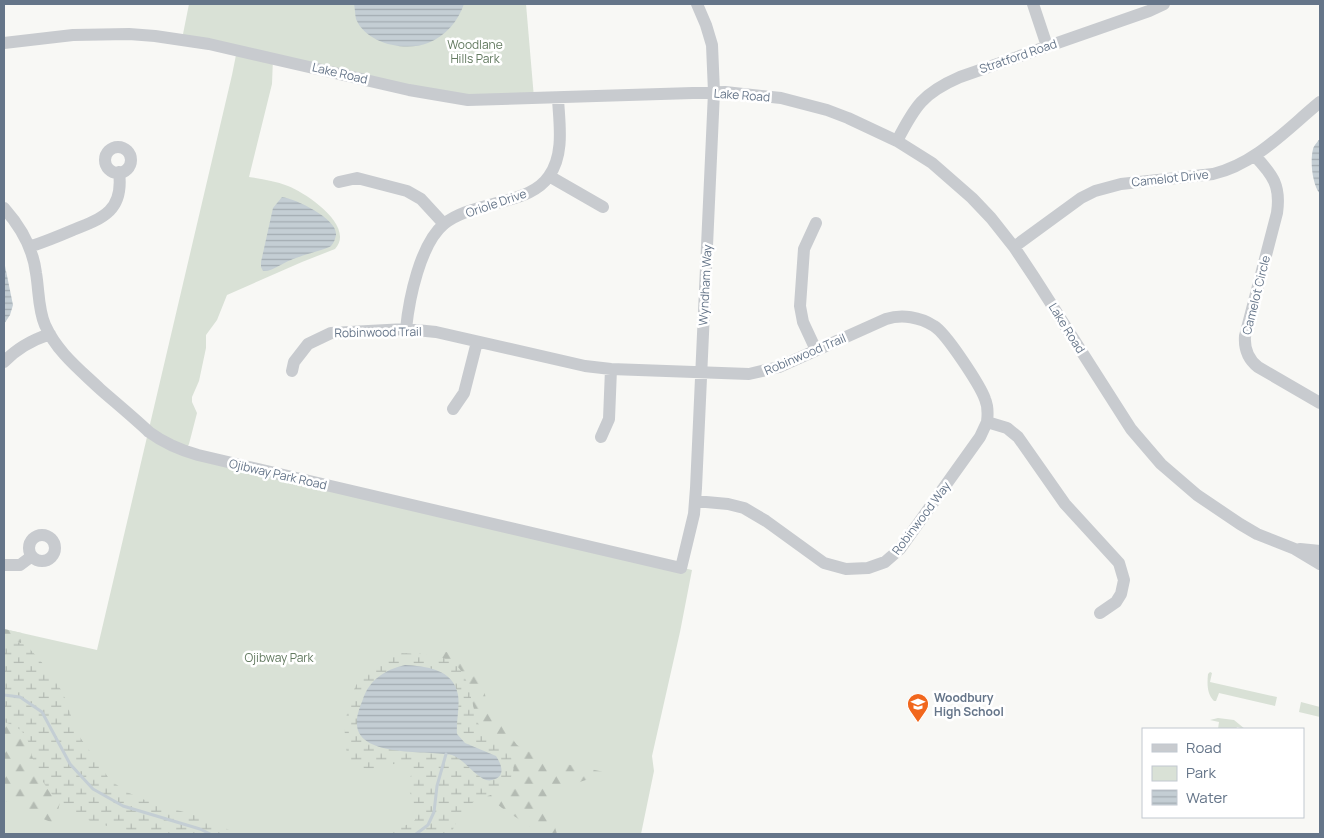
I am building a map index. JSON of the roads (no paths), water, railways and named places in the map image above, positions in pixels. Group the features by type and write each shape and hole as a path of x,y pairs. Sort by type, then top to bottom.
{"street":[{"name":"Wyndham Way","path":"681,568 693,520 695,502 714,92 712,45 697,4"},
{"path":"1033,4 1047,46"},
{"name":"Stratford Road","path":"897,141 917,106 928,94 943,84 1164,4"},
{"name":"Lake Road","path":"4,43 73,35 130,34 155,36 237,50 439,96 468,100 714,92 756,94 803,103 848,118 897,141 932,163 966,192 991,218 1014,247 1131,429 1161,464 1197,496 1220,512 1257,534 1295,549 1320,564"},
{"name":"Oriole Drive","path":"406,329 422,256 432,238 444,224 462,214 522,196 538,187 549,176 558,155 558,98"},
{"name":"Camelot Drive","path":"1014,247 1081,198 1095,191 1121,184 1221,172 1240,165 1255,156 1320,102"},
{"name":"Camelot Circle","path":"1255,156 1273,178 1278,190 1279,200 1245,336 1245,349 1258,368 1320,403"},
{"path":"29,247 104,217 114,206 119,196 119,172"},
{"path":"549,176 603,207"},
{"path":"339,182 357,178 407,191 421,199 444,224"},
{"name":"Ojibway Park Road","path":"4,208 21,230 29,247 36,270 41,312 50,334 61,352 160,440 184,452 681,568"},
{"path":"816,224 804,249 800,306 802,319 816,350"},
{"name":"Robinwood Trail","path":"292,370 297,357 308,344 331,333 406,329 436,332 584,366 611,370 759,373 779,367 889,318 908,317 935,326 944,334 982,392 987,406 987,422"},
{"path":"4,362 34,339 50,334"},
{"path":"453,409 464,394 477,342"},
{"path":"601,437 609,419 611,370"},
{"path":"987,422 1006,428 1018,436 1068,508 1119,563 1124,580 1121,594 1116,602 1100,613"},
{"name":"Robinwood Way","path":"695,502 728,504 744,508 766,521 824,563 846,570 868,568 890,559 907,541 980,437 987,422"},
{"name":"Lake Road","path":"1295,549 1320,551"},
{"path":"4,565 20,565 32,556"}],"water":[{"path":"354,4 464,4 455,22 446,32 428,43 409,47 388,44 368,35 356,19"},
{"path":"1320,138 1320,194 1313,179 1312,154"},
{"path":"282,197 306,206 323,216 335,229 336,236 331,246 263,271 261,262 273,208"},
{"path":"4,261 13,305 10,315 4,324"},
{"path":"405,665 430,668 445,674 451,679 458,695 459,704 457,734 465,743 496,756 502,770 499,776 492,780 487,780 477,775 457,757 452,755 382,748 370,743 361,736 357,722 366,692 379,676"}],"waterway":[{"path":"4,695 20,697 42,712 70,764 93,789 123,806 200,829 210,834"},
{"path":"416,834 428,825 434,812 437,786 446,754"}],"place":[{"name":"Woodbury High School","path":"918,723"}],"park label":[{"name":"Woodlane Hills Park","path":"475,51"},
{"name":"Ojibway Park","path":"279,657"}]}
